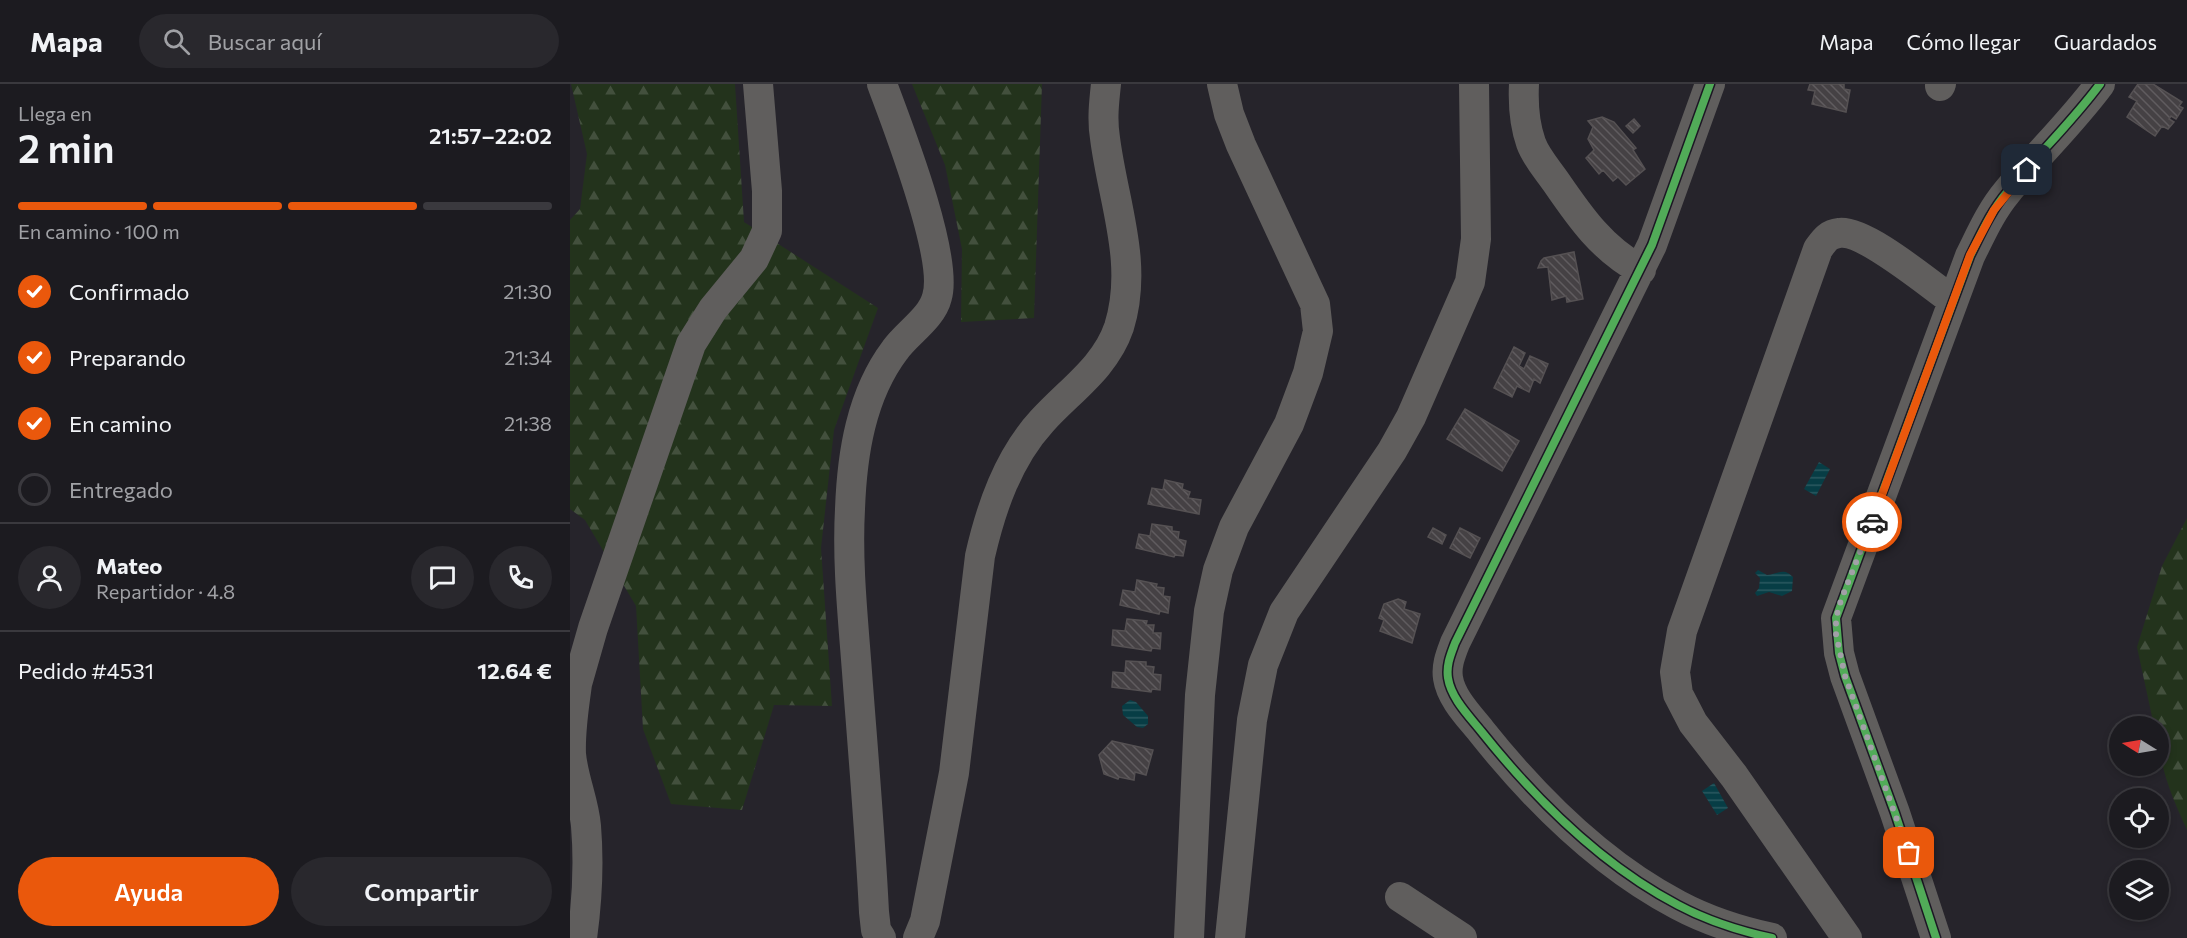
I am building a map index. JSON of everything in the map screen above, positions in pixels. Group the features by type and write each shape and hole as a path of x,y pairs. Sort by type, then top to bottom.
{"street":[{"path":"582,938 586,913 586,828 582,796 571,756 570,728 574,690 593,628 691,344 713,309 754,258 766,231 768,191 758,84"},
{"path":"881,938 876,930 874,912 852,611 849,549 852,473 856,440 875,383 894,351 930,312 939,289 928,223 882,84"},
{"path":"918,938 925,921 954,773 980,556 988,523 1008,471 1023,447 1041,422 1095,370 1110,346 1123,312 1127,283 1126,258 1124,232 1104,138 1103,111 1106,84"},
{"path":"1189,938 1200,695 1211,601 1223,554 1234,526 1298,404 1318,331 1315,303 1241,145 1229,114 1222,84"},
{"path":"1230,938 1252,720 1259,682 1272,639 1303,582 1392,451 1411,417 1470,282 1476,238 1474,84"},
{"path":"1524,84 1523,106 1526,124 1532,145 1542,163 1585,223 1606,246 1621,259 1641,270"},
{"path":"1710,84 1671,195 1641,270 1455,643 1448,663 1448,678 1452,692 1464,709 1520,778 1600,853 1628,874 1679,906 1739,931 1772,938"},
{"path":"1936,938 1895,813 1845,676 1839,653 1836,618 1970,255 1994,210 2074,119 2100,84"},
{"path":"1847,938 1734,776 1693,723 1678,694 1676,654 1682,631 1818,249 1826,238 1836,233 1861,236 1952,300"},
{"path":"1400,897 1462,938"}],"green space":[{"path":"571,84 735,84 744,222 878,308 834,430 821,548 832,706 774,705 742,810 671,804 643,729 636,606 585,520 570,509 570,220 580,209 587,154"},
{"path":"912,84 1042,84 1034,318 961,322 962,249 945,165"},
{"path":"2187,518 2187,830 2166,776 2169,776 2169,716 2152,716 2137,647 2162,566"}],"water":[{"path":"1819,462 1830,469 1816,496 1804,489"},
{"path":"1758,570 1767,575 1784,572 1790,574 1793,577 1792,591 1782,596 1769,592 1757,596 1755,593 1759,588 1760,578 1755,573"},
{"path":"1130,700 1136,702 1148,716 1148,724 1143,728 1137,727 1123,715 1122,706"},
{"path":"1714,783 1728,808 1717,815 1702,791"}],"building":[{"path":"1810,84 1844,84 1844,89 1850,90 1846,112 1812,104 1815,91 1808,90"},
{"path":"2138,84 2153,84 2182,102 2179,106 2183,108 2176,119 2171,116 2169,119 2174,122 2168,129 2162,126 2155,136 2127,117 2137,101 2129,97"},
{"path":"1602,117 1614,122 1636,148 1633,150 1645,169 1626,185 1618,177 1613,181 1603,170 1599,174 1586,158 1594,150 1588,139 1593,127 1588,121"},
{"path":"1634,119 1640,126 1633,133 1626,126"},
{"path":"1574,252 1583,299 1567,302 1566,296 1552,300 1548,267 1538,268 1541,261 1544,258"},
{"path":"1514,347 1525,353 1519,366 1524,369 1530,356 1548,364 1540,383 1534,379 1529,392 1517,386 1512,397 1494,388"},
{"path":"1465,409 1519,441 1502,471 1447,439"},
{"path":"1165,480 1183,484 1182,489 1190,492 1188,498 1201,500 1199,514 1148,504 1152,488 1163,490"},
{"path":"1152,524 1172,527 1172,531 1179,532 1178,539 1186,541 1183,556 1175,555 1174,557 1136,548 1139,534 1150,536"},
{"path":"1433,528 1446,535 1442,544 1428,537"},
{"path":"1460,528 1480,538 1470,558 1450,548"},
{"path":"1137,580 1157,584 1156,587 1164,588 1163,596 1170,597 1168,613 1160,611 1159,614 1120,605 1123,590 1135,592"},
{"path":"1398,599 1406,602 1404,609 1420,614 1412,643 1380,631 1384,620 1379,618 1384,604"},
{"path":"1127,619 1147,621 1146,625 1154,625 1153,633 1161,633 1160,649 1152,648 1151,651 1112,645 1113,630 1125,631"},
{"path":"1126,661 1146,662 1146,666 1154,667 1153,674 1161,675 1160,690 1152,689 1151,692 1112,687 1113,672 1125,673"},
{"path":"1112,741 1153,750 1146,775 1135,772 1134,780 1119,777 1118,779 1104,774 1099,755"}],"cycle path":[{"path":"1710,84 1652,245 1455,643 1449,660 1448,673 1450,685 1457,700 1502,757 1547,806 1596,850 1649,889 1689,911 1724,925 1772,938"},
{"path":"1936,938 1895,813 1845,676 1839,653 1836,618 1978,239 2001,199 2100,84"}],"way so far":[{"path":"1872,522 1841,600 1836,618 1836,634 1845,676 1909,853"}],"route":[{"path":"1872,522 1970,255 1994,210 2007,191 2027,170"}]}
